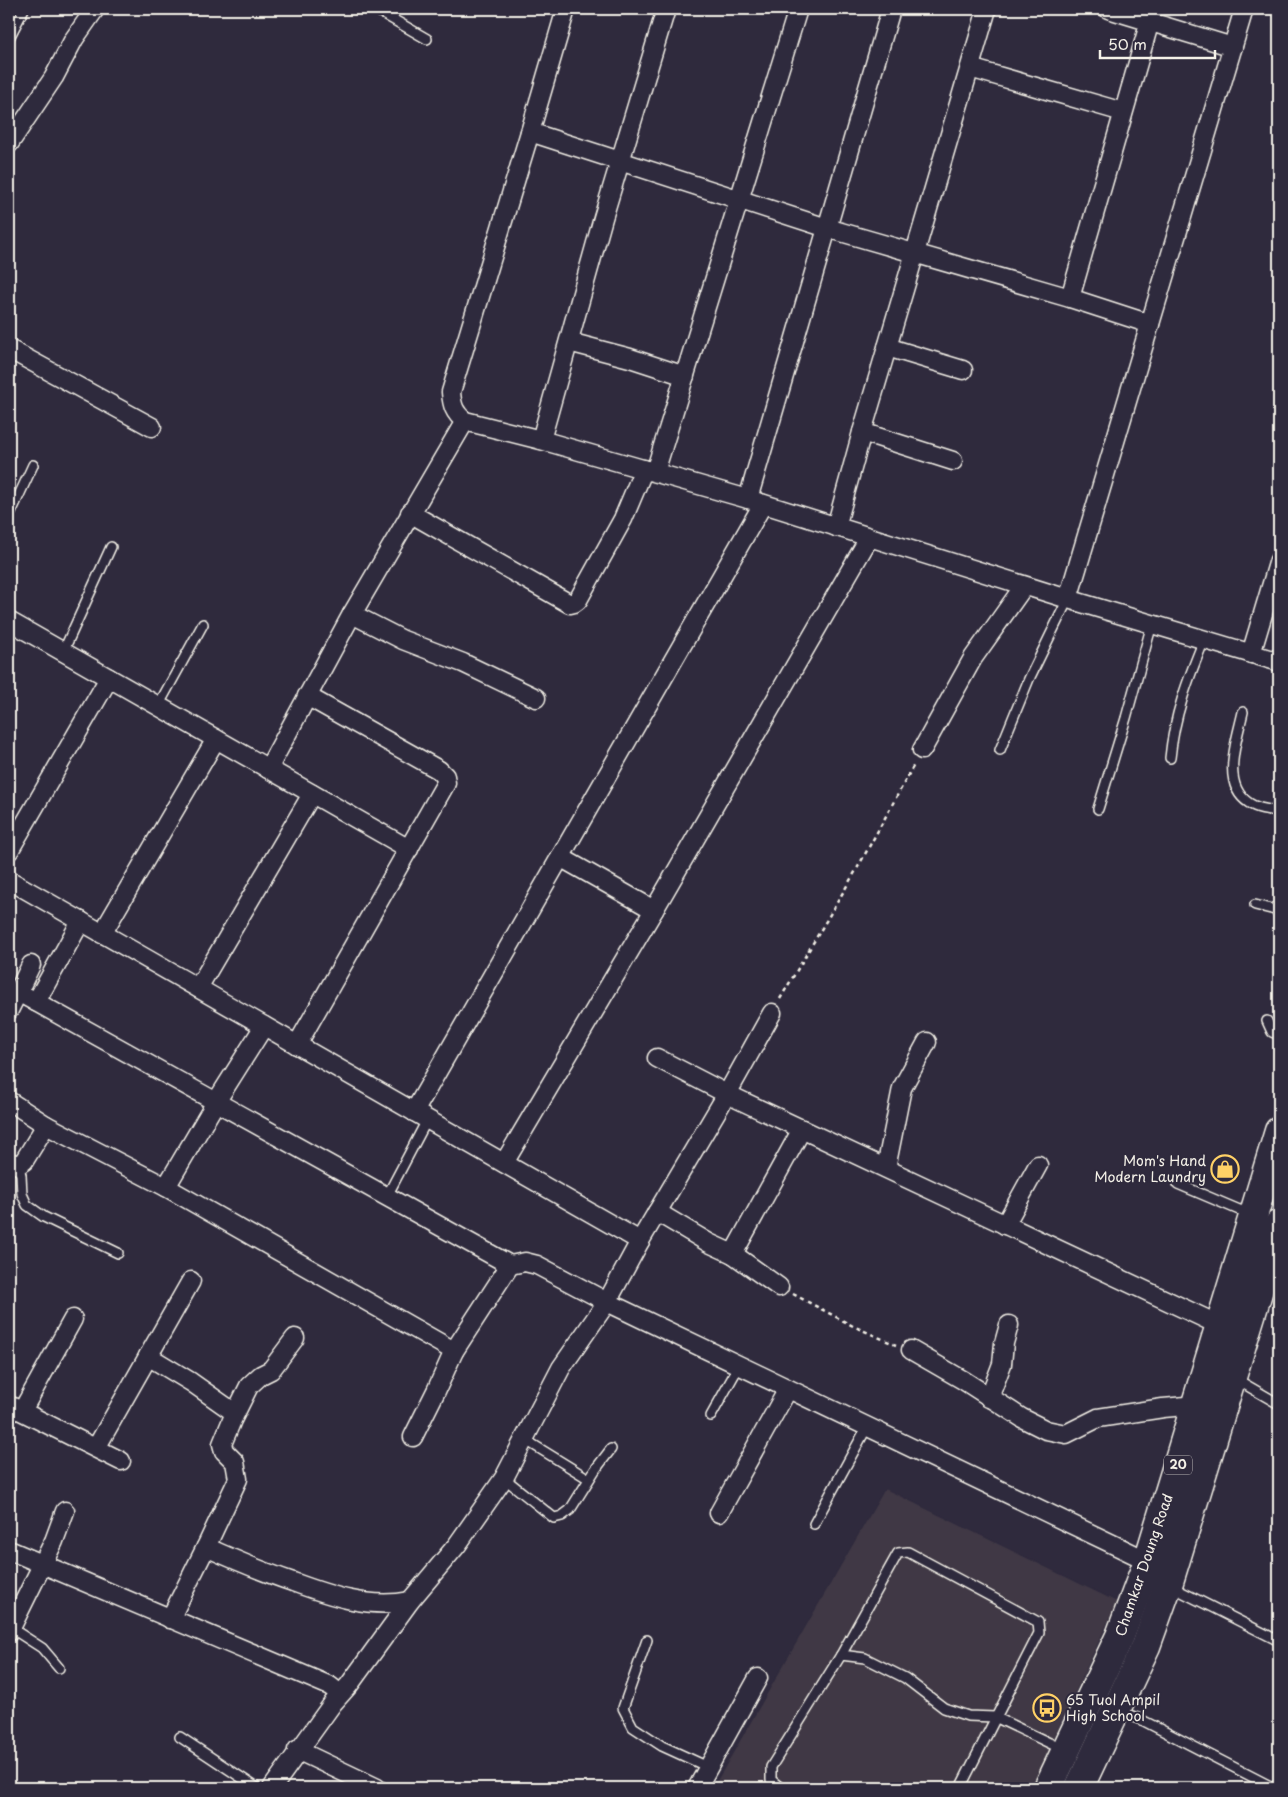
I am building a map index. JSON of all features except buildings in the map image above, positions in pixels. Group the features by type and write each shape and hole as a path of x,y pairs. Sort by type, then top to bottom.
{"main road":[{"name":"Chamkar Doung Road","path":"1079,1788 1146,1646 1168,1585 1233,1377 1262,1265 1254,1216 1279,1132"},
{"name":"Chamkar Doung Road","path":"1048,1788 1120,1636 1148,1561 1221,1326 1262,1265 1278,1230"},
{"path":"1066,1750 1090,1763"}],"street":[{"path":"9,144 54,77 74,39 95,9"},
{"path":"566,9 451,392 454,409 458,416 465,421 542,440 755,501 1024,586 1279,662"},
{"path":"542,440 620,160 666,9"},
{"path":"410,513 570,604 578,600 650,471 685,376 798,9"},
{"path":"421,1116 560,856 755,501 827,228 891,9"},
{"path":"836,527 862,432 987,9"},
{"path":"1108,9 1233,47"},
{"path":"1068,599 1244,9"},
{"path":"1070,298 1150,21"},
{"path":"970,68 1123,112"},
{"path":"530,132 827,228 1070,298 1150,324"},
{"path":"569,342 630,358 685,376"},
{"path":"887,347 962,370"},
{"path":"9,349 152,427"},
{"path":"268,769 352,614 465,421"},
{"path":"862,432 953,461"},
{"path":"504,1163 654,910 870,538"},
{"path":"1251,654 1279,560"},
{"path":"922,750 973,658 1024,586"},
{"path":"352,614 403,640 463,663 536,698"},
{"path":"10,623 409,849"},
{"path":"9,851 109,678"},
{"path":"297,1045 446,783 445,776 439,770 307,696"},
{"path":"102,934 216,739"},
{"path":"198,988 312,794"},
{"path":"560,856 654,910"},
{"path":"9,880 640,1241"},
{"path":"36,1002 81,921"},
{"path":"9,1010 31,965"},
{"path":"18,992 510,1265 525,1262 537,1265 607,1302 739,1366 1148,1561"},
{"path":"272,1788 297,1750 349,1685 410,1601 457,1544 504,1478 561,1368 607,1302 640,1241 727,1094 772,1013"},
{"path":"166,1187 264,1026"},
{"path":"886,1168 902,1088 927,1042"},
{"path":"657,1058 727,1094 1221,1326"},
{"path":"9,1101 46,1125 166,1187 454,1351"},
{"path":"13,1164 24,1162 46,1125"},
{"path":"733,1254 802,1129"},
{"path":"1006,1225 1038,1165"},
{"path":"657,1212 733,1254 779,1287"},
{"path":"412,1437 454,1351 510,1265"},
{"path":"96,1448 190,1281"},
{"path":"73,1319 16,1408 121,1461"},
{"path":"989,1398 1002,1364 1004,1343 1009,1325"},
{"path":"170,1619 238,1478 235,1462 224,1451 222,1444 235,1413 250,1386 271,1370 295,1338"},
{"path":"911,1350 963,1380 1022,1418 1046,1430 1066,1434 1098,1418 1197,1405"},
{"path":"148,1356 235,1413"},
{"path":"719,1513 788,1389"},
{"path":"10,1630 43,1564 65,1511"},
{"path":"206,1547 266,1572 334,1596 353,1601 377,1603 396,1604 410,1601"},
{"path":"9,1550 330,1686 340,1694"},
{"path":"697,1788 758,1678"},
{"path":"297,1750 377,1788"}],"lane":[{"path":"9,38 24,9"},
{"path":"375,9 427,39"},
{"path":"9,517 33,465"},
{"path":"63,652 110,547"},
{"path":"1000,750 1028,679 1068,599"},
{"path":"158,706 203,624"},
{"path":"1098,809 1152,624"},
{"path":"1170,758 1172,734 1183,692 1204,640"},
{"path":"1243,712 1232,767 1237,791 1250,804 1267,810 1279,811"},
{"path":"1255,905 1279,911"},
{"path":"1267,1021 1272,1032 1279,1035"},
{"path":"387,1196 421,1116"},
{"path":"13,1164 20,1175 22,1194 27,1205 44,1217 118,1253"},
{"path":"1178,1184 1254,1216"},
{"path":"711,1416 739,1366"},
{"path":"1233,1377 1279,1404"},
{"path":"814,1524 866,1427"},
{"path":"524,1439 590,1479"},
{"path":"504,1478 554,1518 562,1516 570,1510 611,1449"},
{"path":"781,1788 771,1780 771,1767 841,1655 898,1554 908,1552 1038,1622 1039,1633 960,1788"},
{"path":"1168,1585 1279,1641"},
{"path":"10,1630 42,1648 59,1668"},
{"path":"647,1640 623,1708 633,1727 662,1746 708,1767"},
{"path":"841,1655 865,1658 905,1678 944,1708 968,1716 995,1717 1066,1750"},
{"path":"1115,1710 1140,1720 1274,1788"},
{"path":"180,1737 257,1788"}],"path":[{"path":"772,1013 858,867 922,750"},
{"path":"779,1287 853,1326 911,1350"}],"shaded area":[{"path":"885,1489 1117,1602 1031,1788 713,1788"}],"place":[{"name":"Mom's Hand Modern Laundry","path":"1225,1169"},
{"name":"65 Tuol Ampil High School","path":"1047,1708"}]}
